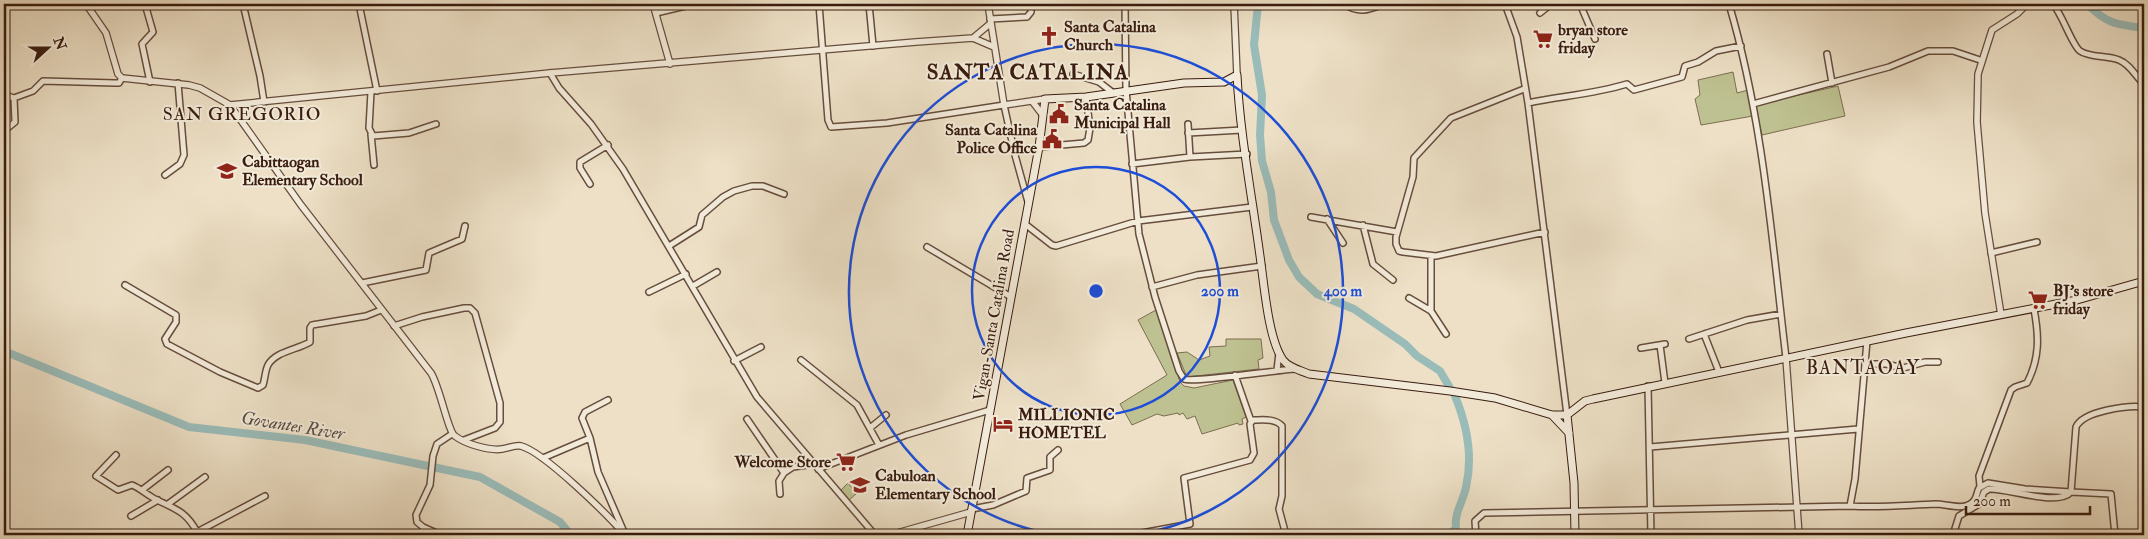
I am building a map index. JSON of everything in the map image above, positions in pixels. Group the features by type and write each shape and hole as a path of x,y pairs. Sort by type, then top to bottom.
{"main road":[{"path":"1045,99 1224,82 1237,74 1252,207 1273,336 1283,360 1295,369 1309,374 1495,398 1552,415 1567,415 1587,400 1648,386 2077,300 2144,281"},
{"path":"1224,82 1238,90"},
{"name":"Vigan-Santa Catalina Road","path":"967,535 1029,203 1045,99"},
{"path":"1552,415 1569,433"},
{"path":"1567,415 1575,535"}],"street":[{"path":"86,4 106,33 117,72 122,78 178,83 200,88 230,105 293,193 435,380 452,434 464,440 494,449 522,446 543,458 625,535"},
{"path":"146,4 153,32 142,44 150,82"},
{"path":"243,4 258,64 264,102"},
{"path":"359,4 374,91 371,134 374,165"},
{"path":"653,4 670,64"},
{"path":"656,13 694,4"},
{"path":"819,4 828,120 831,127 887,123 1045,99"},
{"path":"869,4 873,46"},
{"path":"988,4 994,48 1014,154 1029,203"},
{"path":"973,38 990,21 1027,17 1031,12 1031,4"},
{"path":"1125,4 1126,90 1138,221 1152,286 1181,376 1189,381 1194,381 1295,369"},
{"path":"1234,4 1237,74"},
{"path":"1344,4 1352,9 1363,12 1384,4"},
{"path":"1505,4 1517,37 1524,90 1528,102 1567,415"},
{"path":"1540,13 1552,4"},
{"path":"1580,4 1595,39"},
{"path":"1729,4 1741,46 1753,104 1781,314 1799,535"},
{"path":"2001,315 1985,213 1977,122 1978,74 1980,60 1992,30 2017,14 2027,4"},
{"path":"2053,4 2060,13 2075,45 2080,51 2119,60 2132,68 2144,84"},
{"path":"230,105 550,74 973,38 994,48"},
{"path":"1528,102 1580,93 1591,94 1628,84 1634,90 1682,76 1684,66 1698,62 1716,51 1741,46"},
{"path":"1753,104 1889,67 1928,51 1947,50 1980,60"},
{"path":"1827,54 1832,83"},
{"path":"550,74 559,88 582,112 608,145 686,274 734,360 765,409 875,535"},
{"path":"1073,74 1099,82 1112,92"},
{"path":"4,95 14,98 33,92 44,80 119,83 122,78"},
{"path":"165,175 180,164 184,155 178,83"},
{"path":"1524,90 1458,115 1440,127 1413,160 1413,177 1397,232 1396,244 1399,251 1431,256 1545,232"},
{"path":"1039,147 1084,143 1088,140 1090,128 1086,96"},
{"path":"4,130 15,122 14,98"},
{"path":"1032,101 1042,114"},
{"path":"371,134 377,137 409,133 436,124"},
{"path":"1188,124 1190,157"},
{"path":"1188,133 1242,130"},
{"path":"590,184 580,168 580,162 608,145"},
{"path":"1132,164 1190,157 1247,154"},
{"path":"669,246 698,227 702,216 728,193 752,186 768,188 784,194"},
{"path":"1025,224 1056,246 1138,221 1252,207"},
{"path":"1312,217 1327,218 1397,232"},
{"path":"1327,218 1343,243"},
{"path":"1362,225 1372,264 1393,280"},
{"path":"362,283 426,270 429,253 462,239 465,226"},
{"path":"1991,253 2037,242"},
{"path":"927,247 1011,297"},
{"path":"1431,256 1431,311"},
{"path":"1152,286 1197,275 1262,266"},
{"path":"693,286 717,272"},
{"path":"649,292 686,274"},
{"path":"125,285 176,315 176,322 165,339 167,344 220,372 258,388 263,385 267,368 271,361 288,350 310,342 310,328 312,325 366,316 381,310"},
{"path":"1409,298 1431,311 1446,334"},
{"path":"394,326 422,317 464,308 470,308 475,313 500,403 500,422 494,428 464,440"},
{"path":"1476,535 1475,522 1484,513 1797,506 1881,508 1937,504 1968,506 1976,499 1980,486 1979,476 2011,390 2015,386 2027,383 2038,354 2034,309"},
{"path":"1689,339 1747,320 1781,314"},
{"path":"1704,334 1719,372"},
{"path":"1850,506 1855,479 1867,341"},
{"path":"1641,348 1662,345 1665,383"},
{"path":"734,360 761,347"},
{"path":"1277,370 1279,353"},
{"path":"802,360 855,402 879,445"},
{"path":"1865,364 1886,364 1903,368 1925,362 1938,362"},
{"path":"1131,535 1152,533 1190,524 1184,478 1252,458 1254,453 1251,421 1235,375"},
{"path":"1648,386 1651,535"},
{"path":"608,400 582,416 590,438 598,472 625,535"},
{"path":"1953,535 1959,516 1978,504 1984,492 1989,489 2053,497 2066,496 2071,492 2078,422 2105,411 2144,407"},
{"path":"818,469 933,426 990,410"},
{"path":"870,428 886,416"},
{"path":"747,419 784,473"},
{"path":"1251,421 1275,420 1282,426 1282,496 1279,509 1286,535"},
{"path":"1650,447 1858,429"},
{"path":"441,535 423,527 416,519 431,479 433,456 440,441 452,434"},
{"path":"543,458 590,438"},
{"path":"890,535 993,505 1026,491 1027,478 1050,470 1050,457 1058,450"},
{"path":"116,455 96,476 120,490 132,485 168,504 184,514 197,532"},
{"path":"780,494 779,481 784,473 793,467 814,464"},
{"path":"142,490 168,470"},
{"path":"168,504 206,477"},
{"path":"1980,486 1988,483 2025,489 2110,494 2115,535"},
{"path":"191,535 265,496"},
{"path":"131,516 158,500"}],"green space":[{"path":"1733,72 1737,93 1748,90 1753,116 1701,125 1695,99 1700,95 1698,80"},
{"path":"1838,86 1845,116 1762,135 1755,105"},
{"path":"1156,310 1180,382 1184,386 1194,388 1233,380 1246,417 1242,419 1243,424 1239,425 1238,423 1202,434 1195,416 1187,419 1183,413 1179,415 1178,413 1164,416 1157,414 1132,425 1120,404 1167,375 1138,320"},
{"path":"1226,339 1261,339 1263,358 1258,360 1259,369 1187,377 1177,353 1187,352 1199,360 1210,356 1209,347 1226,346"},
{"path":"848,483 857,493 848,501 840,491"}],"waterway":[{"path":"1258,4 1254,45 1262,95 1260,135 1262,161 1271,192 1274,220 1289,260 1299,277 1317,294 1354,309 1405,344 1417,356 1440,371 1450,388"},
{"path":"2087,4 2107,20 2127,26 2144,28"},
{"name":"Govantes River","path":"4,351 189,427 305,440 480,477 560,522 571,535"},
{"path":"1449,535 1456,528 1457,512 1465,492 1469,464 1466,430 1455,396"}],"place":[{"name":"Santa Catalina Church","path":"1049,36"},
{"name":"bryan store friday","path":"1543,39"},
{"name":"Santa Catalina Municipal Hall","path":"1059,114"},
{"name":"Santa Catalina Police Office","path":"1052,139"},
{"name":"Cabittaogan Elementary School","path":"227,171"},
{"name":"BJ's store friday","path":"2038,300"},
{"name":"MILLIONIC HOMETEL","path":"1003,424"},
{"name":"Welcome Store","path":"846,462"},
{"name":"Cabuloan Elementary School","path":"860,485"}],"district":[{"name":"SANTA CATALINA","path":"1028,72"},
{"name":"SAN GREGORIO","path":"242,114"},
{"name":"BANTAOAY","path":"1863,368"}]}
